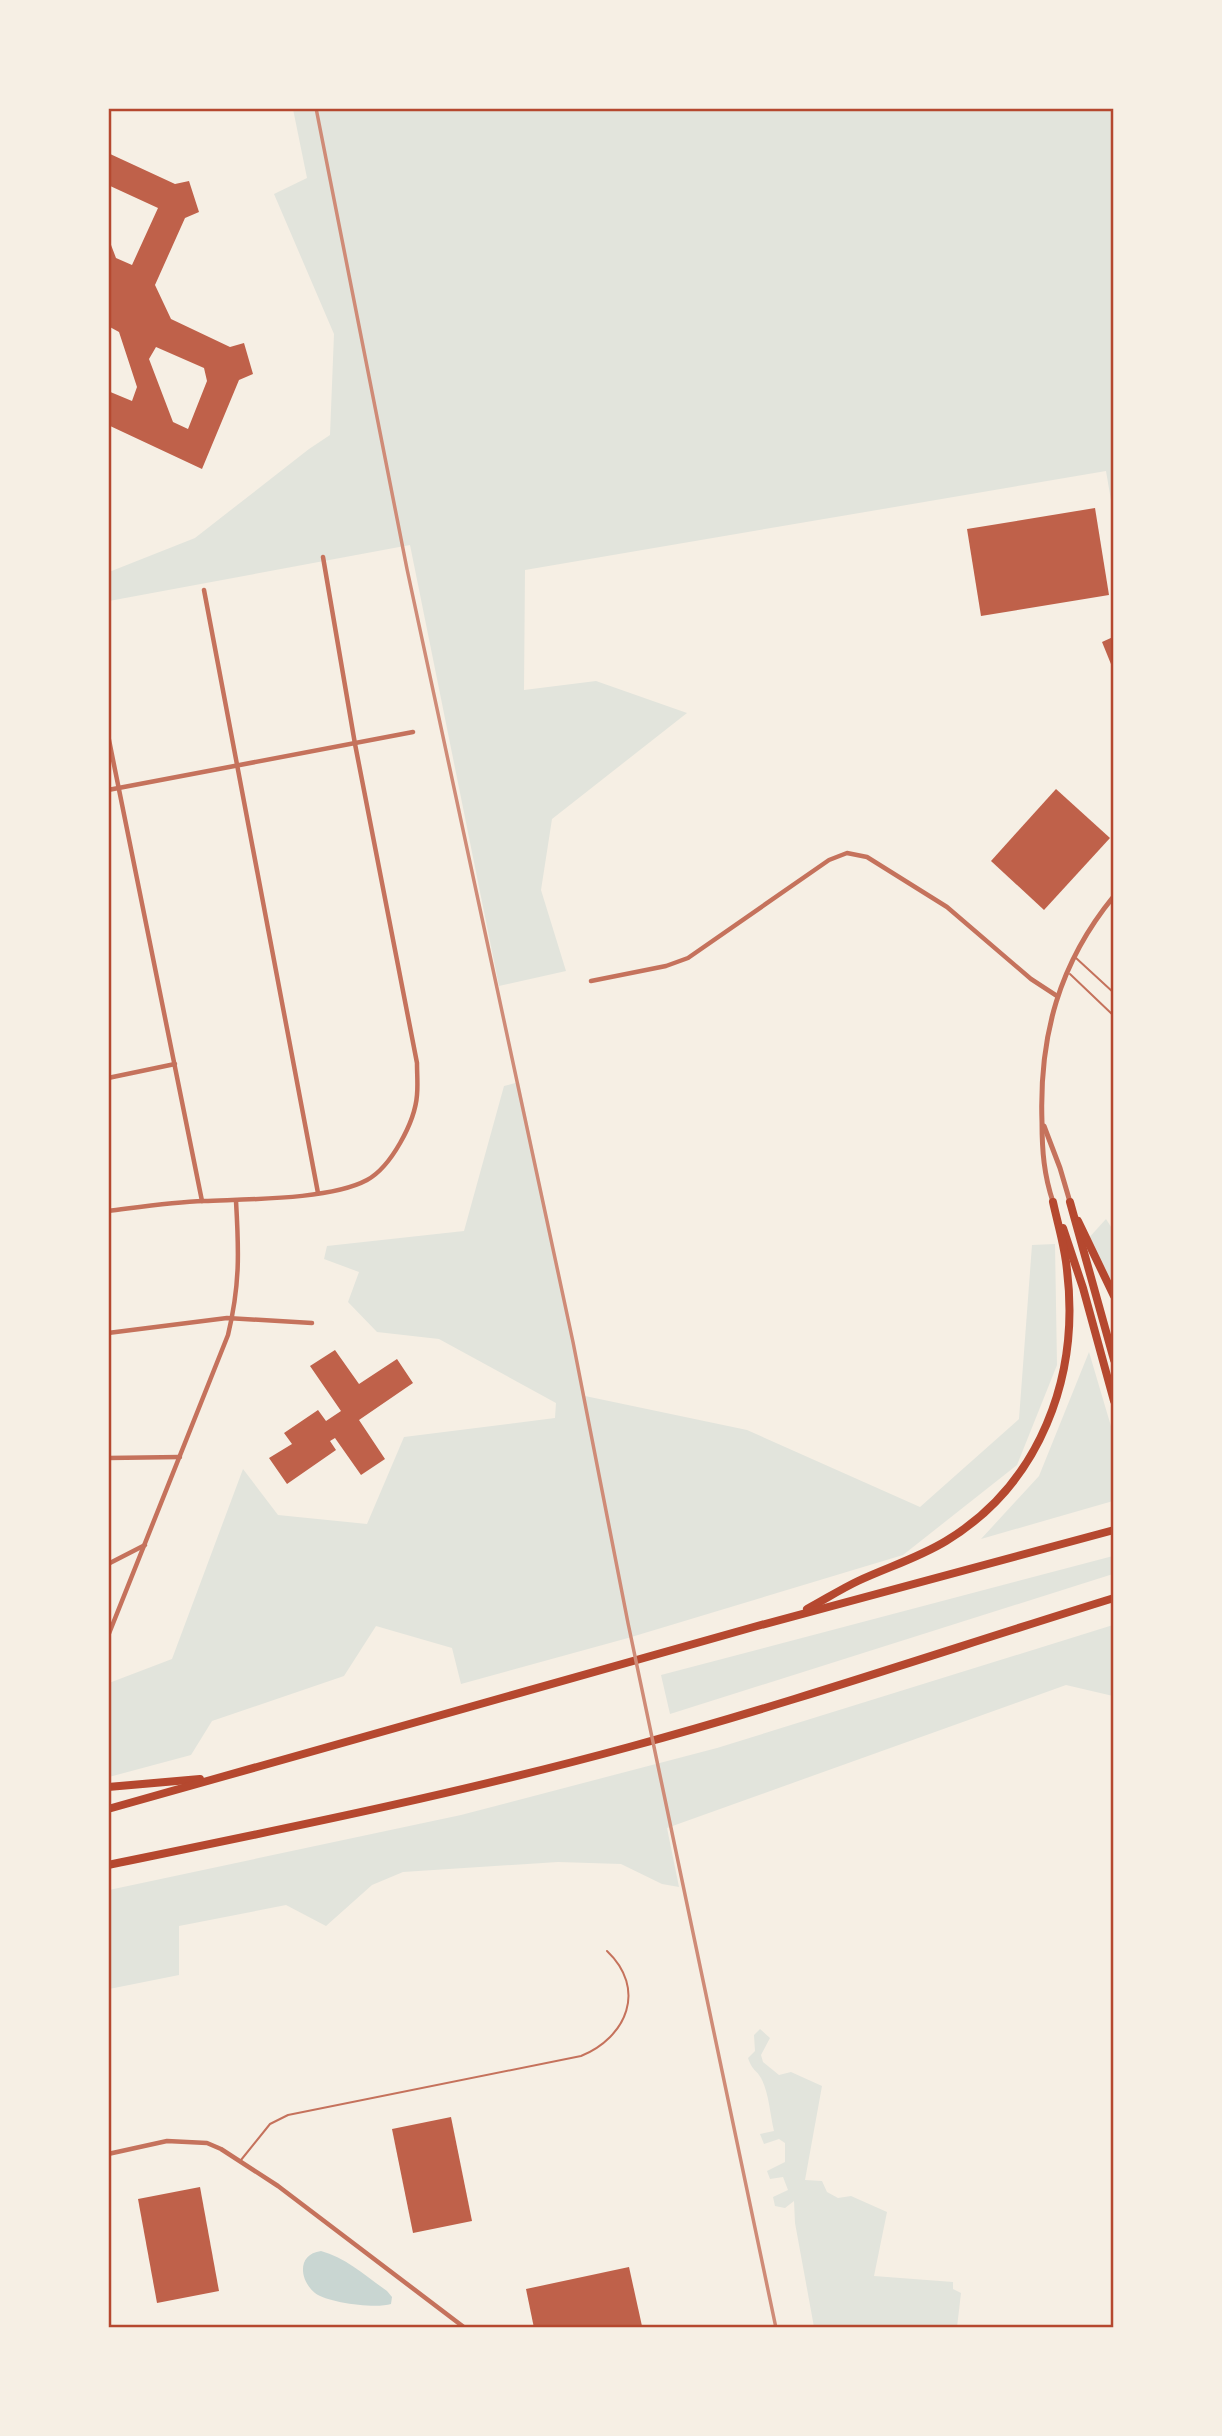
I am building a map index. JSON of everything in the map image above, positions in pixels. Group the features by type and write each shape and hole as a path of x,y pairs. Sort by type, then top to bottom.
{"highway":[{"path":"1053,1202 1072,1254 1114,1401"},
{"path":"794,1616 858,1581 922,1555 960,1533 992,1507 1027,1463 1042,1439 1054,1409 1067,1351 1068,1272 1053,1202"},
{"path":"1070,1202 1114,1296"},
{"path":"1070,1202 1114,1360"},
{"path":"108,1809 794,1616 1114,1530"},
{"path":"108,1865 458,1790 626,1748 798,1699 1114,1598"},
{"path":"108,1787 218,1777"}],"street":[{"path":"108,1211 340,1191 368,1180 387,1164 412,1118 417,1095 417,1063 355,744 323,557"},
{"path":"204,590 318,1193"},
{"path":"108,790 413,732"},
{"path":"108,735 202,1201"},
{"path":"591,981 666,966 688,958 829,860 847,853 867,857 947,907 1031,979 1057,996"},
{"path":"1053,1202 1043,1168 1043,1058 1057,996 1067,971 1084,936 1114,895"},
{"path":"108,1078 175,1064"},
{"path":"1042,1120 1070,1202"},
{"path":"108,1636 228,1335 240,1264 236,1201"},
{"path":"108,1333 232,1319 312,1322"},
{"path":"108,1458 180,1457"},
{"path":"108,1564 145,1545"},
{"path":"108,2154 167,2141 207,2143 241,2160 465,2328"}],"lane":[{"path":"1074,956 1114,993"},
{"path":"1067,971 1114,1016"},
{"path":"241,2160 270,2123 288,2115 568,2059 594,2050 616,2032 628,2004 628,1987 624,1972 618,1960 607,1951"}],"shaded area":[{"path":"293,109 1113,109 1113,512 1106,471 525,570 524,690 596,681 687,713 552,819 541,890 566,971 499,986 410,545 109,601 109,572 195,538 330,435 334,334 274,194 307,178"},
{"path":"519,1082 585,1396 747,1430 920,1507 1019,1419 1032,1245 1055,1244 1057,1365 1017,1465 903,1555 628,1638 461,1684 452,1648 376,1626 344,1676 212,1721 191,1755 109,1777 109,1683 172,1659 243,1469 278,1515 367,1524 404,1437 555,1418 556,1403 439,1339 377,1332 348,1302 359,1272 324,1259 327,1246 464,1231 504,1086"},
{"path":"1106,1219 1113,1230 1113,1296 1087,1240"},
{"path":"1089,1352 1113,1433 1113,1501 981,1539 1039,1476"},
{"path":"1113,1556 1113,1574 670,1714 661,1675"},
{"path":"1113,1625 1113,1696 1066,1685 667,1828 679,1887 662,1884 621,1864 558,1862 403,1872 372,1885 326,1926 286,1905 179,1926 179,1975 109,1989 109,1890 461,1815 717,1748"},
{"path":"760,2029 770,2038 761,2055 763,2062 779,2075 791,2072 822,2086 805,2180 822,2181 827,2192 838,2198 851,2196 887,2212 874,2276 953,2282 953,2289 961,2293 957,2327 814,2327 795,2223 794,2201 785,2208 775,2206 773,2197 788,2190 783,2177 770,2179 767,2171 785,2162 785,2143 779,2139 764,2144 760,2134 774,2131 764,2084 748,2058 755,2051 754,2035"},
{"path":"321,2251 347,2263 387,2291 392,2297 391,2304 352,2304 330,2300 315,2293 306,2281 303,2268 308,2257"}],"building":[{"path":"108,153 175,184 189,181 199,212 185,218 155,285 171,319 230,347 244,343 253,374 239,380 202,469 108,425 108,391 132,401 137,387 119,332 108,326 108,237 116,258 132,265 158,208 108,185","holes":["156,347 204,368 207,381 188,429 173,422 149,359"]},
{"path":"1095,508 1109,595 981,616 967,529"},
{"path":"1113,637 1113,669 1102,642"},
{"path":"1056,789 1110,838 1044,910 991,861"},
{"path":"335,1350 359,1384 397,1359 413,1383 359,1420 385,1459 361,1475 335,1438 330,1441 336,1450 287,1484 269,1458 292,1444 284,1433 318,1410 326,1421 341,1411 310,1366"},
{"path":"451,2117 472,2221 413,2233 392,2129"},
{"path":"200,2187 219,2291 157,2303 138,2199"},
{"path":"629,2267 642,2326 534,2328 526,2289"}],"railway":[{"path":"316,108 407,569 573,1342 628,1623 776,2328"}]}
